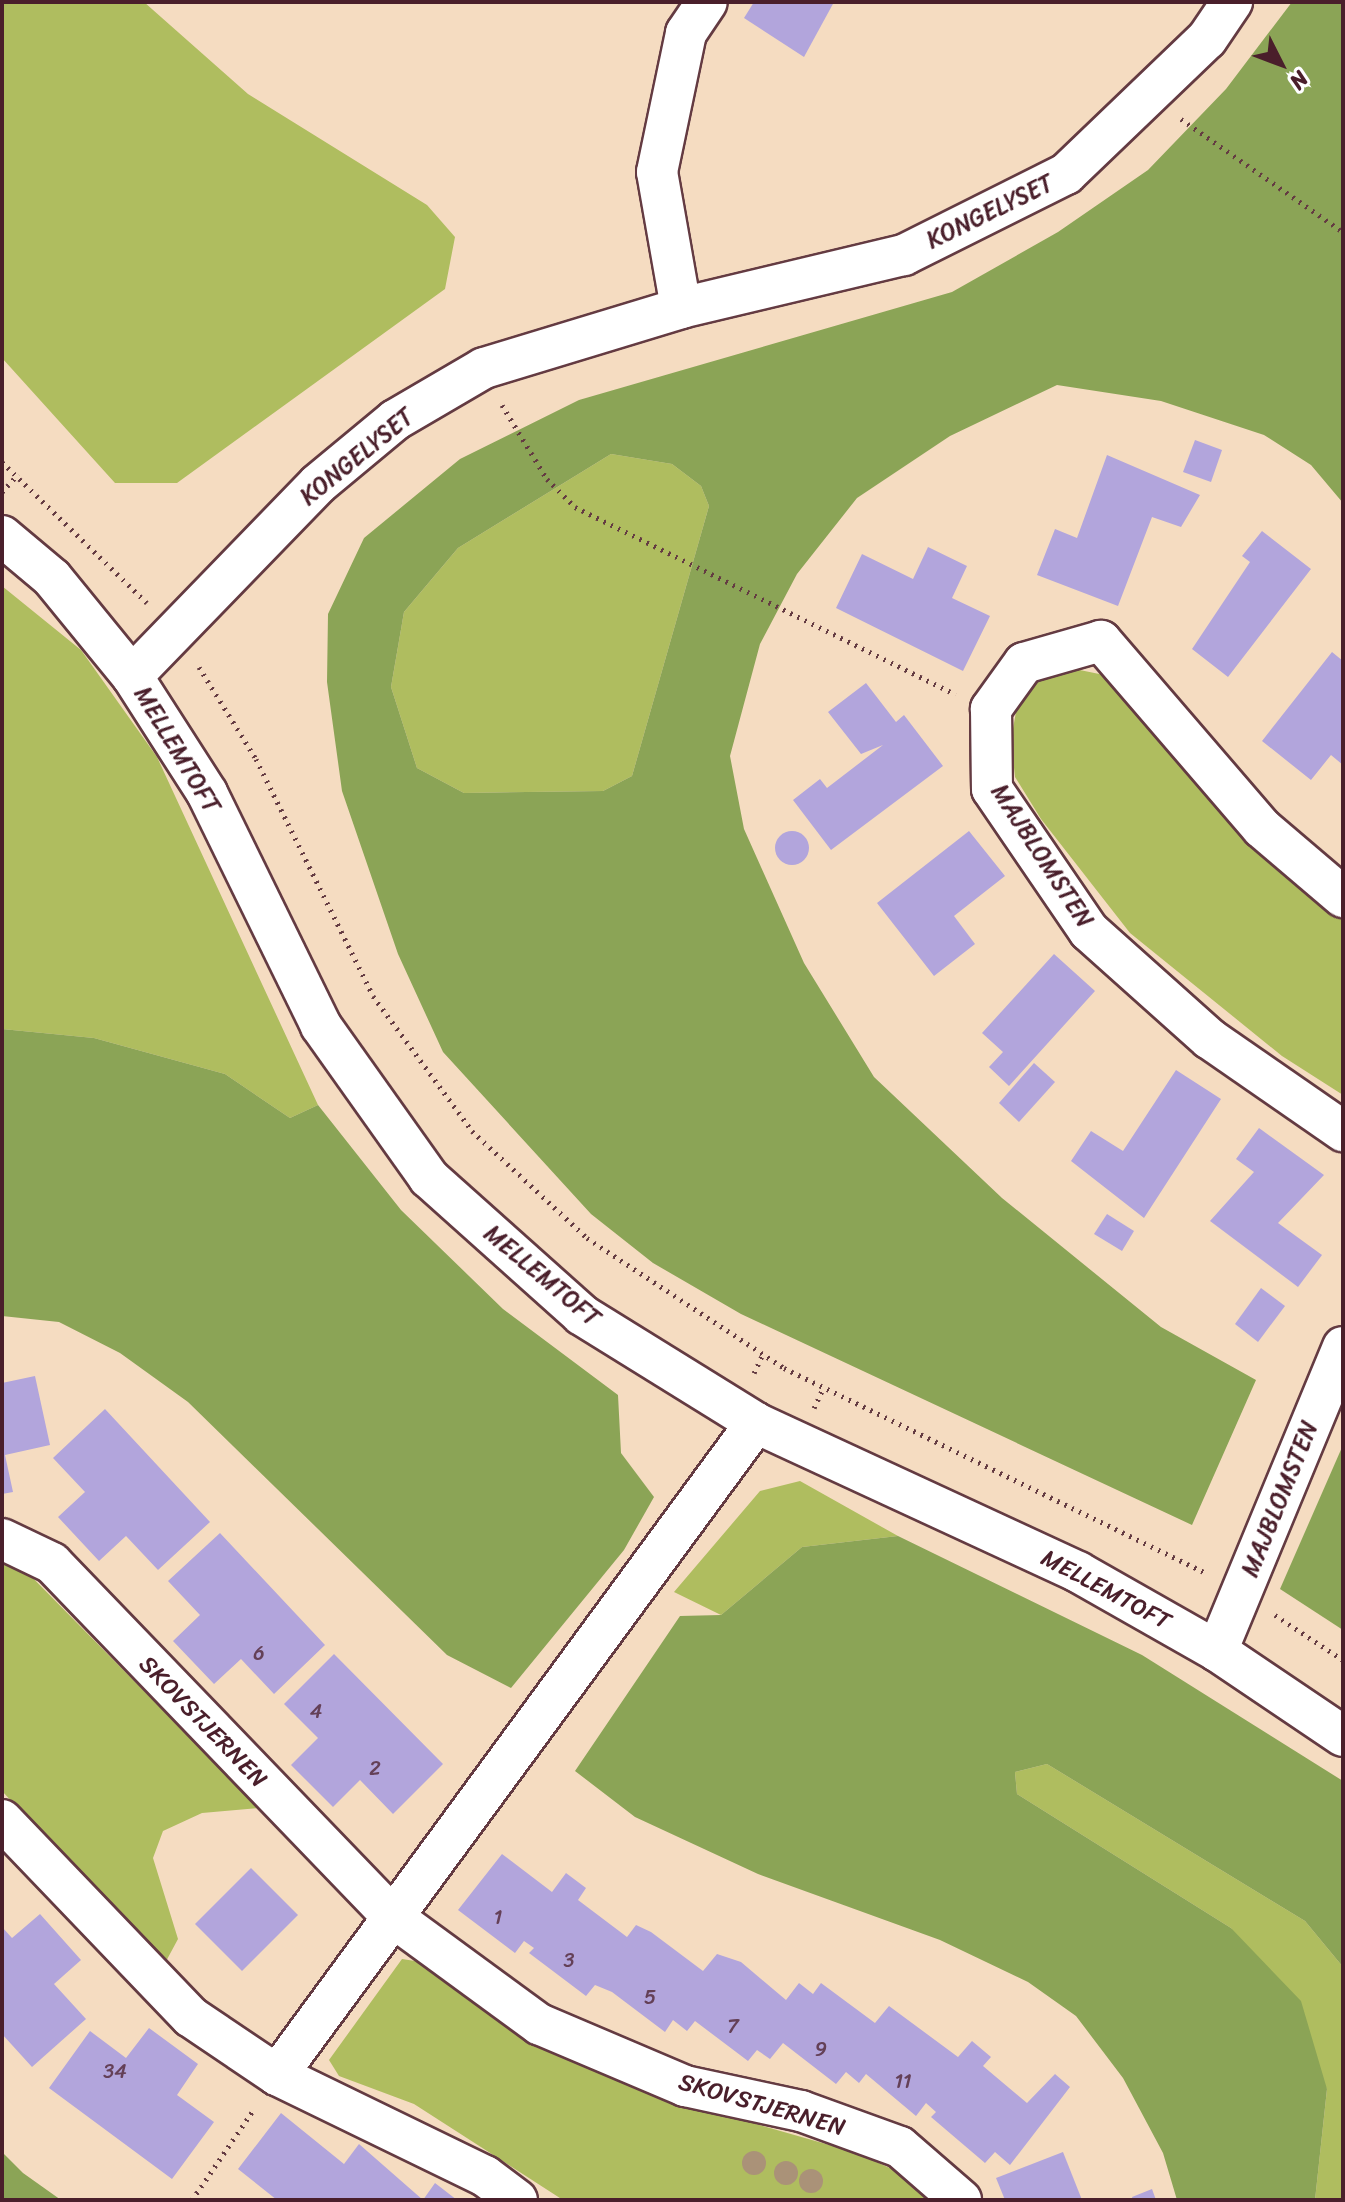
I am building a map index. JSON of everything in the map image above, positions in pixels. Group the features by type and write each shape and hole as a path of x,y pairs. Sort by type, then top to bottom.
{"street":[{"path":"681,308 657,172 686,33 707,2"},
{"name":"KONGELYSET","path":"132,676 318,484 395,420 484,368 681,308 904,255 1066,174 1207,39 1232,2"},
{"name":"MELLEMTOFT","path":"2,536 52,578 132,676 207,793 321,1026 429,1178 582,1315 756,1423 1078,1572 1217,1651 1343,1736"},
{"path":"991,709 1024,663 1101,641 1262,828 1343,897"},
{"name":"MAJBLOMSTEN","path":"991,709 992,789 1089,931 1210,1039 1343,1131"},
{"name":"MAJBLOMSTEN","path":"1217,1651 1343,1347"},
{"path":"277,2075 756,1423"},
{"name":"SKOVSTJERNEN","path":"2,1539 52,1563 394,1918 539,2024 685,2086 801,2111 900,2147 961,2200"},
{"path":"2,1820 191,2017 277,2075 485,2176 517,2200"}],"path":[{"path":"1148,96 1343,232"},
{"path":"484,368 512,425 575,507 991,709"},
{"path":"2,462 109,559 174,633 256,759 373,996 472,1131 587,1238 784,1368 1143,1537 1242,1592 1343,1660"},
{"path":"2,492 18,474"},
{"path":"192,2200 277,2075"}],"green space":[{"path":"2,2 144,2 248,94 427,205 455,237 445,289 177,483 115,483 2,358"},
{"path":"1292,2 1343,2 1343,503 1311,465 1264,435 1161,401 1057,385 950,436 857,498 797,574 760,644 730,756 744,829 804,963 874,1077 1002,1198 1161,1327 1256,1380 1192,1525 741,1314 653,1263 591,1214 443,1052 398,954 342,791 327,682 328,614 364,538 460,459 579,400 952,292 1058,232 1148,170 1226,89","holes":["611,454 672,464 701,486 709,506 632,776 603,791 464,793 417,768 391,687 404,612 458,548"]},
{"path":"611,454 672,464 701,486 709,506 632,776 603,791 464,793 417,768 391,687 404,612 458,548"},
{"path":"2,586 81,650 157,757 318,1105 290,1118 225,1074 94,1038 2,1029"},
{"path":"1070,668 1109,676 1280,866 1343,918 1343,1095 1282,1056 1130,933 1041,819 1015,777 1011,740 1017,706 1036,682"},
{"path":"2,1029 94,1038 225,1074 290,1118 318,1105 401,1210 503,1309 618,1395 621,1453 654,1497 624,1550 511,1688 447,1655 188,1402 120,1353 59,1322 2,1316"},
{"path":"1343,1445 1343,1630 1280,1589"},
{"path":"800,1481 898,1536 802,1547 721,1615 674,1592 760,1491"},
{"path":"898,1536 1142,1655 1343,1781 1343,1967 1305,1921 1047,1764 1015,1772 1017,1794 1231,1928 1301,2001 1327,2089 1315,2200 1177,2200 1163,2153 1123,2078 1076,2016 1028,1982 940,1940 758,1874 635,1817 575,1771 680,1616 721,1615 802,1547"},
{"path":"2,1559 24,1569 259,1808 202,1813 163,1831 153,1858 178,1939 164,1965 2,1791"},
{"path":"1047,1764 1305,1921 1343,1967 1343,2200 1315,2200 1327,2089 1231,1928 1017,1794 1015,1772"},
{"path":"402,1959 428,1963 583,2065 672,2100 854,2152 892,2169 929,2200 563,2200 414,2104 339,2076 329,2060"},
{"path":"2,2152 23,2173 61,2200 2,2200"}],"building":[{"path":"754,2 834,2 804,57 744,18"},
{"path":"1195,440 1222,450 1211,482 1183,472"},
{"path":"1107,455 1200,495 1181,527 1152,517 1118,606 1037,575 1055,529 1077,538"},
{"path":"1262,531 1311,569 1228,677 1192,649 1250,562 1242,556"},
{"path":"928,547 967,566 952,598 990,616 963,671 836,608 862,554 913,579"},
{"path":"1332,652 1343,661 1343,765 1331,755 1311,780 1262,741"},
{"path":"866,683 896,722 904,715 943,766 831,850 793,800 820,779 827,788 883,745 861,754 828,712"},
{"path":"792,831 804,836 809,848 804,860 792,865 780,860 775,848 780,836"},
{"path":"969,831 1005,876 954,916 975,944 934,976 877,903"},
{"path":"1054,954 1095,991 1009,1086 989,1067 1003,1052 982,1033"},
{"path":"1034,1063 1055,1082 1019,1122 999,1103"},
{"path":"1176,1070 1221,1099 1144,1218 1071,1161 1091,1131 1123,1151"},
{"path":"1259,1128 1324,1175 1278,1223 1322,1255 1298,1287 1210,1221 1254,1172 1236,1159"},
{"path":"1107,1214 1134,1231 1122,1251 1094,1234"},
{"path":"1261,1288 1285,1306 1258,1342 1235,1324"},
{"path":"35,1376 50,1445 5,1455 13,1492 2,1494 2,1383"},
{"path":"105,1409 210,1522 158,1570 126,1536 99,1561 58,1517 85,1492 53,1458"},
{"path":"220,1533 325,1645 274,1694 241,1659 214,1684 173,1641 200,1615 168,1581"},
{"path":"334,1654 443,1764 393,1814 360,1780 333,1807 291,1765 318,1738 284,1704"},
{"path":"502,1854 552,1892 566,1873 586,1888 578,1900 627,1937 636,1925 651,1932 703,1971 717,1954 741,1962 786,2000 799,1983 813,1994 821,1983 875,2023 889,2006 958,2057 972,2041 991,2057 983,2066 1027,2103 1055,2074 1070,2087 1010,2165 995,2152 985,2163 931,2117 936,2112 926,2103 916,2116 866,2074 859,2083 846,2072 836,2084 783,2043 770,2059 757,2050 748,2061 695,2021 687,2031 673,2020 665,2032 612,1992 595,1985 586,1996 529,1953 534,1948 524,1941 515,1953 458,1910"},
{"path":"251,1868 298,1915 242,1971 195,1924"},
{"path":"40,1914 81,1960 54,1984 86,2019 32,2067 2,2034 2,1927 12,1938"},
{"path":"149,2028 198,2064 177,2095 214,2122 172,2179 49,2088 90,2031 126,2058"},
{"path":"281,2113 344,2164 359,2144 423,2200 277,2200 238,2169"},
{"path":"1063,2152 1082,2200 1005,2200 996,2178"},
{"path":"435,2183 457,2200 423,2200"},
{"path":"1152,2189 1156,2200 1133,2200 1132,2197"}]}
